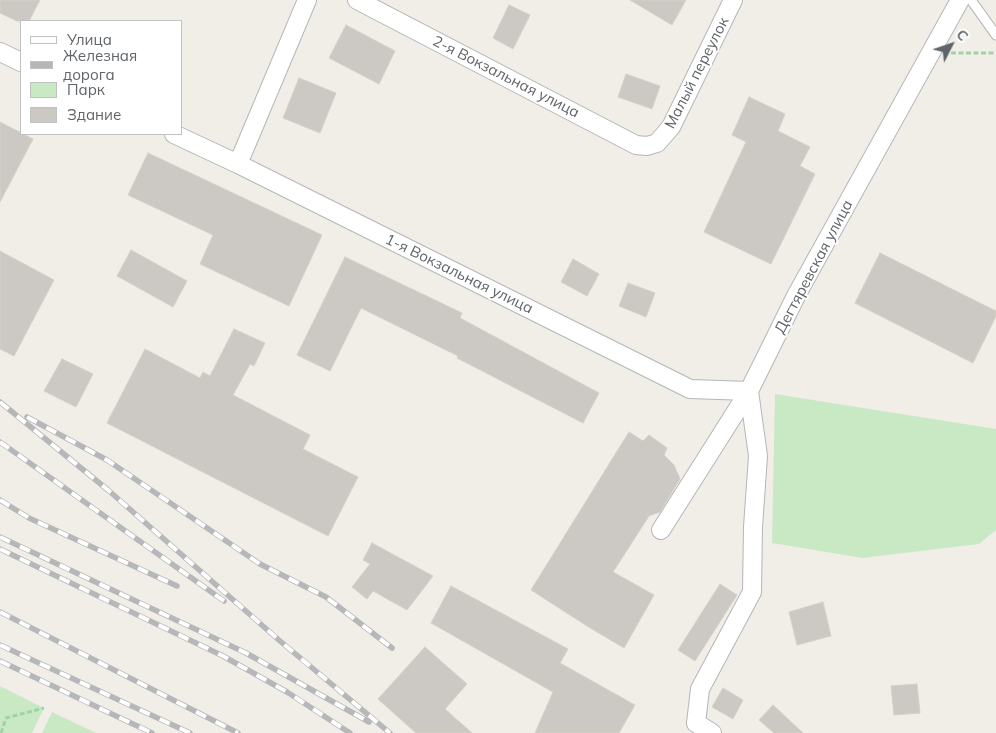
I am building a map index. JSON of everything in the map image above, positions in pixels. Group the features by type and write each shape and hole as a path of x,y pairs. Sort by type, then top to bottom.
{"street":[{"path":"238,164 307,0"},
{"name":"2-я Вокзальная улица","path":"357,0 636,145 647,146 657,143"},
{"name":"Малый переулок","path":"657,143 671,127 733,0"},
{"name":"Дегтяревская улица","path":"661,530 749,391 798,294 960,0"},
{"path":"0,52 20,62"},
{"name":"1-я Вокзальная улица","path":"176,135 690,389 749,391"},
{"path":"712,733 693,728 700,689 752,592 752,526 758,456 749,391"}],"lane":[{"path":"971,0 996,35"}],"path":[{"path":"930,54 996,53"},
{"path":"0,715 6,718 44,708"},
{"path":"0,733 6,718"}],"green space":[{"path":"775,394 996,429 996,530 979,544 862,558 772,543"},
{"path":"0,686 44,708 32,733 0,733"},
{"path":"52,712 96,733 42,733"}],"building":[{"path":"0,0 40,0 30,20 17,21 0,13"},
{"path":"630,0 686,0 672,25"},
{"path":"509,5 530,15 513,49 493,38"},
{"path":"346,25 395,51 379,84 329,58"},
{"path":"626,74 660,86 652,109 618,97"},
{"path":"299,78 336,93 320,133 283,118"},
{"path":"749,97 785,114 778,131 810,147 800,166 815,174 771,264 704,232 746,142 732,135"},
{"path":"0,122 20,132 20,135 25,135 33,139 0,202"},
{"path":"148,153 322,235 289,306 200,264 213,235 128,195"},
{"path":"131,250 187,281 173,307 117,276"},
{"path":"0,251 54,280 14,356 0,349"},
{"path":"880,253 996,311 996,316 973,363 855,303"},
{"path":"345,257 462,313 460,318 599,393 583,423 457,358 458,356 361,308 330,371 297,355"},
{"path":"573,259 599,274 587,296 561,282"},
{"path":"628,283 655,293 646,317 619,306"},
{"path":"234,329 265,343 254,366 250,364 233,395 310,435 303,449 358,477 328,536 107,423 145,349 200,378 203,372 210,376"},
{"path":"62,359 93,374 76,407 44,391"},
{"path":"629,432 643,441 649,435 667,448 664,455 674,465 680,479 660,512 649,516 613,572 654,595 624,648 531,590"},
{"path":"372,543 433,576 407,610 373,591 367,599 352,587 370,564 363,560"},
{"path":"720,584 737,595 695,661 678,650"},
{"path":"451,586 568,649 560,663 635,705 619,733 535,733 553,692 431,623"},
{"path":"823,602 831,636 797,645 789,612"},
{"path":"425,647 467,684 445,709 472,733 416,733 378,699"},
{"path":"917,684 920,713 894,715 891,686"},
{"path":"723,688 743,700 733,719 712,707"},
{"path":"773,705 803,733 774,733 759,720"}],"railway":[{"path":"0,402 108,490 280,641 390,733"},
{"path":"27,417 107,460 260,564 326,597 392,648"},
{"path":"0,442 224,601"},
{"path":"0,500 29,518 177,586"},
{"path":"0,537 246,653 369,722"},
{"path":"0,549 223,656 287,692 350,733"},
{"path":"0,612 238,733"},
{"path":"0,645 190,733"},
{"path":"0,661 152,733"}]}
